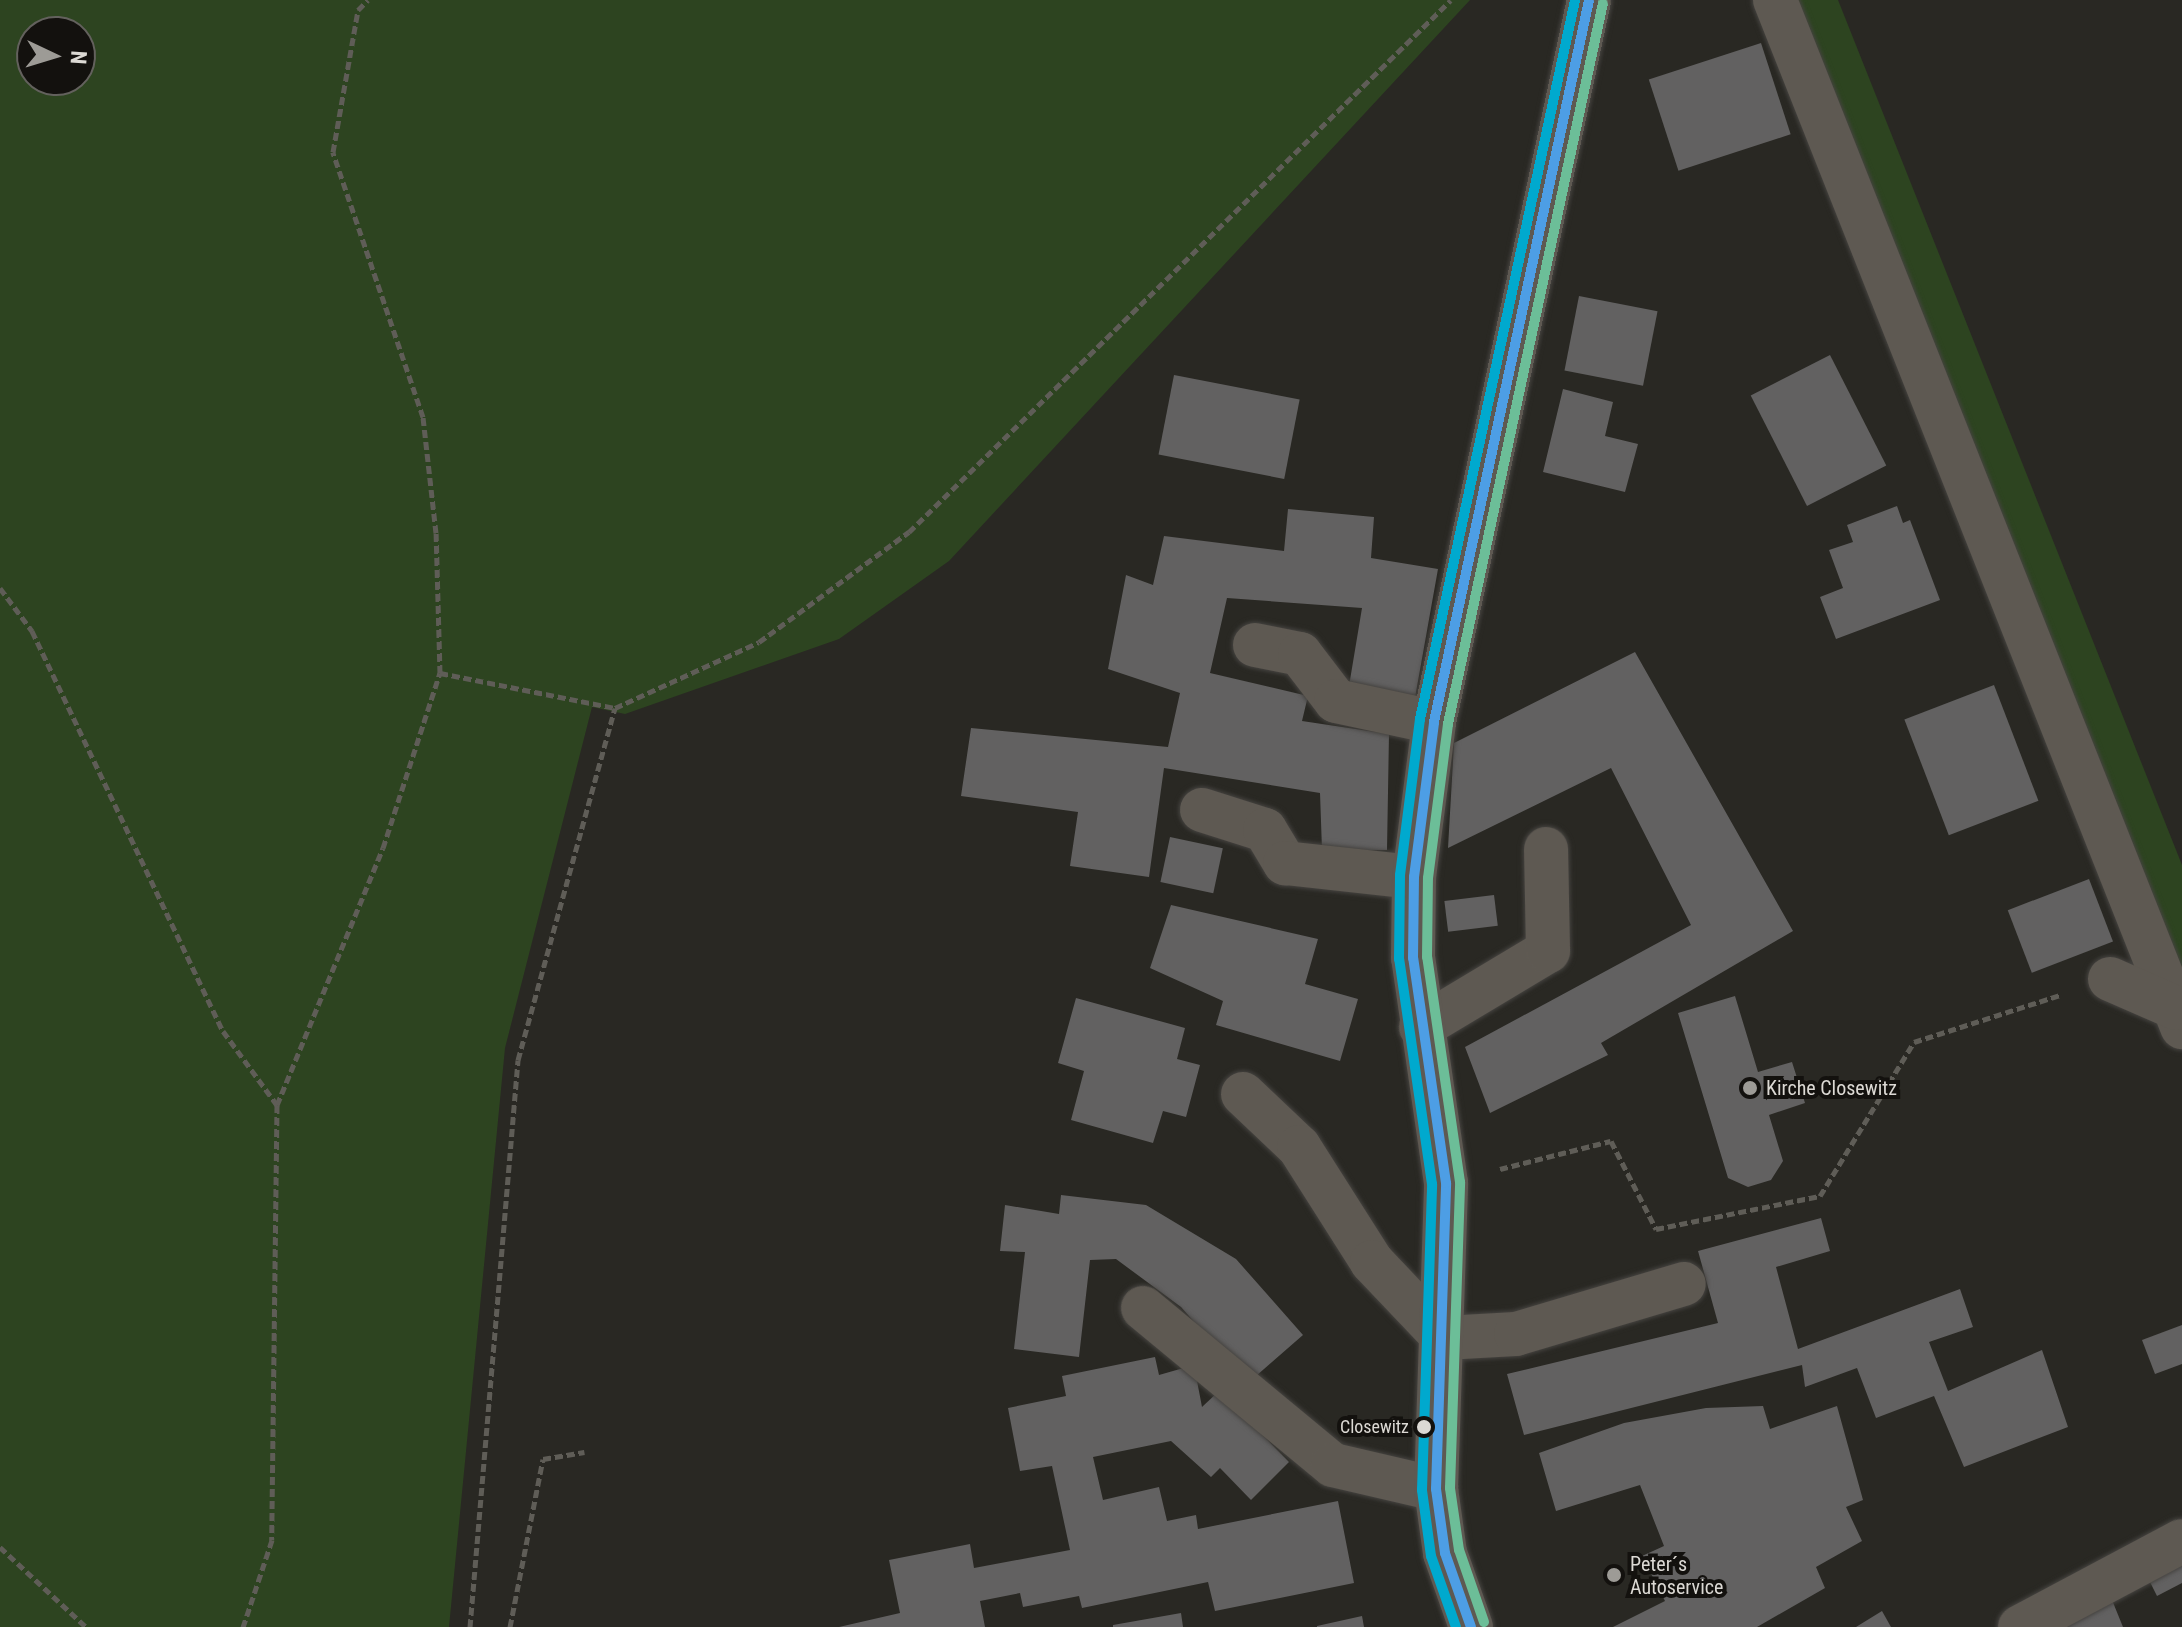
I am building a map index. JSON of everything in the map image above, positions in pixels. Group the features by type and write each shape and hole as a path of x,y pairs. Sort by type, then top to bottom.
{"street":[{"path":"1471,1627 1445,1553 1436,1489 1444,1338 1446,1183 1421,1027 1414,877 1434,722 1589,0"},
{"path":"1775,0 2179,1018"},
{"path":"1255,645 1300,654 1336,701 1434,722"},
{"path":"1202,810 1265,830 1285,863 1414,877"},
{"path":"1421,1027 1548,951 1546,849"},
{"path":"2110,979 2179,1018"},
{"path":"1243,1094 1299,1147 1372,1262 1444,1338 1516,1334 1684,1284"},
{"path":"1143,1308 1333,1465 1436,1489"},
{"path":"2020,1627 2182,1541"}],"path":[{"path":"243,1627 272,1540 277,1105 383,848 440,673 423,417 333,152 358,10 368,0"},
{"path":"440,673 615,708 759,642 909,532 1451,0"},
{"path":"0,588 32,631 223,1031 277,1105"},
{"path":"470,1627 518,1060 615,708"},
{"path":"1446,1183 1611,1141 1656,1229 1820,1196 1914,1042 2110,979"},
{"path":"510,1627 543,1459 584,1452"},
{"path":"0,1547 86,1627"}],"green space":[{"path":"0,0 1470,0 949,561 839,639 625,714 592,707 505,1048 449,1627 0,1627"},
{"path":"1794,0 1838,0 2182,865 2182,983"}],"building":[{"path":"1761,43 1791,134 1678,171 1649,79"},
{"path":"1579,296 1658,311 1643,386 1564,371"},
{"path":"1830,355 1886,465 1807,506 1751,395"},
{"path":"1174,375 1300,399 1284,479 1159,455"},
{"path":"1563,389 1613,402 1605,436 1638,444 1625,492 1543,472"},
{"path":"1897,506 1903,523 1910,520 1940,600 1836,639 1820,597 1843,588 1829,550 1853,542 1847,525"},
{"path":"1288,509 1374,517 1371,558 1438,569 1415,698 1349,686 1362,608 1227,598 1210,673 1308,696 1302,721 1389,734 1387,850 1322,850 1320,793 1164,768 1149,877 1070,866 1078,812 961,796 971,728 1168,747 1180,693 1108,669 1126,575 1153,585 1164,536 1284,551"},
{"path":"1635,652 1793,931 1601,1043 1608,1055 1490,1113 1465,1047 1691,925 1611,768 1448,848 1454,743"},
{"path":"1994,685 2038,801 1949,835 1904,719"},
{"path":"1170,837 1223,848 1213,893 1160,882"},
{"path":"2089,879 2113,942 2032,973 2008,910"},
{"path":"1494,895 1498,926 1448,932 1444,901"},
{"path":"1171,905 1318,939 1305,984 1358,999 1340,1061 1216,1025 1223,1001 1150,968"},
{"name":"Kirche Closewitz","path":"1735,996 1758,1072 1792,1062 1805,1103 1769,1115 1783,1161 1771,1180 1748,1187 1728,1178 1678,1013"},
{"path":"1076,998 1185,1028 1177,1059 1200,1065 1186,1117 1163,1111 1153,1143 1071,1120 1084,1071 1058,1063"},
{"path":"1061,1195 1146,1205 1236,1259 1303,1335 1248,1383 1181,1307 1116,1259 1090,1260 1079,1357 1014,1349 1025,1252 1000,1251 1005,1205 1059,1214"},
{"path":"1821,1218 1830,1251 1776,1267 1798,1349 1960,1289 1973,1327 1929,1342 1948,1391 2042,1350 2068,1427 1964,1467 1934,1396 1876,1418 1857,1368 1805,1387 1802,1365 1524,1435 1507,1374 1718,1323 1698,1251"},
{"path":"2182,1325 2182,1364 2155,1374 2142,1340"},
{"path":"1155,1357 1159,1375 1194,1365 1202,1407 1219,1391 1289,1462 1251,1500 1220,1468 1211,1477 1171,1441 1093,1457 1103,1500 1159,1487 1167,1521 1196,1515 1198,1529 1338,1501 1354,1583 1215,1611 1208,1582 1082,1608 1079,1596 1023,1607 1020,1593 980,1601 985,1627 839,1627 900,1613 889,1560 970,1544 974,1568 1070,1550 1052,1466 1020,1471 1008,1408 1066,1396 1062,1376"},
{"path":"1763,1406 1770,1429 1837,1406 1863,1500 1846,1507 1862,1541 1816,1567 1825,1588 1757,1627 1613,1627 1665,1601 1642,1556 1664,1546 1640,1485 1556,1511 1539,1453 1624,1423 1706,1408"},
{"path":"2182,1564 2182,1583 2157,1596 2149,1580"},
{"path":"2112,1600 2123,1627 2060,1627"},
{"path":"1882,1611 1891,1627 1856,1627"},
{"path":"1181,1613 1183,1627 1113,1627 1113,1625"},
{"path":"1362,1616 1364,1627 1317,1627 1317,1626"}],"transit line":[{"path":"1456,1627 1431,1556 1422,1490 1432,1184 1399,959 1400,875 1420,719 1575,0"},
{"path":"1471,1627 1445,1553 1436,1489 1446,1183 1413,958 1414,877 1434,722 1589,0"},
{"path":"1484,1622 1459,1550 1450,1488 1460,1182 1427,957 1428,878 1448,724 1603,3"}],"place":[{"name":"Kirche Closewitz","path":"1750,1088"},
{"name":"Closewitz","path":"1424,1427"},
{"name":"Peter´s Autoservice","path":"1614,1575"}]}
